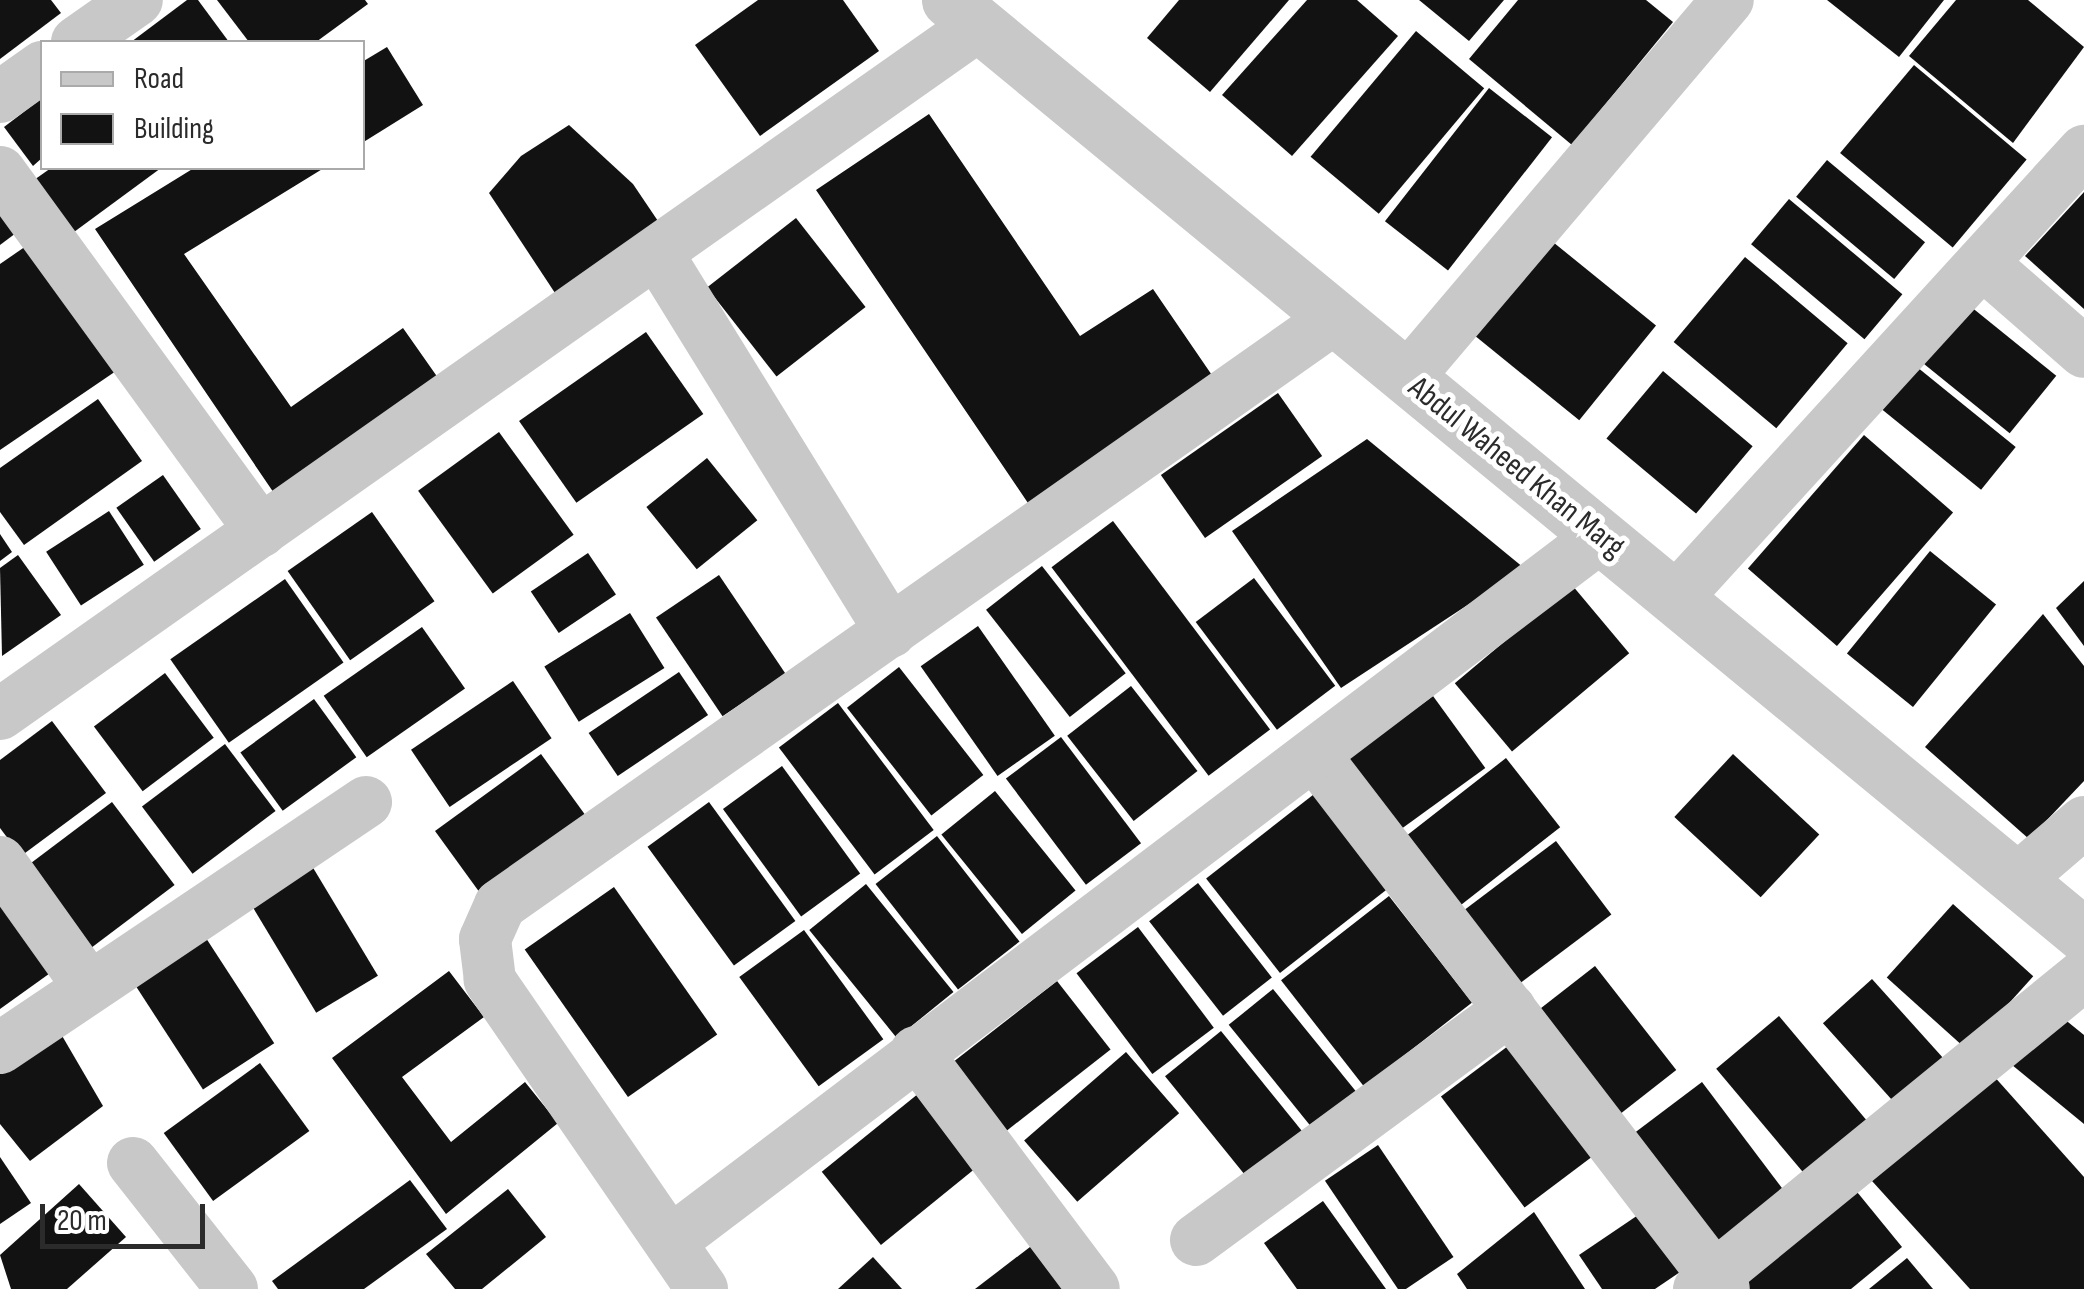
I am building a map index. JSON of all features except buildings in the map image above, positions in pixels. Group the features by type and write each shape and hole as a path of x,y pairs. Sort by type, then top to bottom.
{"street":[{"path":"80,40 137,0"},
{"path":"1407,378 1728,0"},
{"path":"0,714 657,253 964,12"},
{"name":"Abdul Waheed Khan Marg","path":"964,12 2084,935"},
{"path":"0,97 40,68"},
{"path":"1675,598 2084,151"},
{"path":"0,172 261,531"},
{"path":"657,253 891,632"},
{"path":"1982,263 2084,352"},
{"path":"1335,318 500,905 485,939 490,980 689,1275 916,1052 1316,756 1600,537"},
{"path":"1316,756 1510,1009 1713,1285 2084,975"},
{"path":"0,1048 366,802"},
{"path":"2019,878 2084,822"},
{"path":"0,862 89,987"},
{"path":"1196,1240 1510,1009"},
{"path":"916,1052 1094,1289"},
{"path":"133,1163 232,1289"}]}
